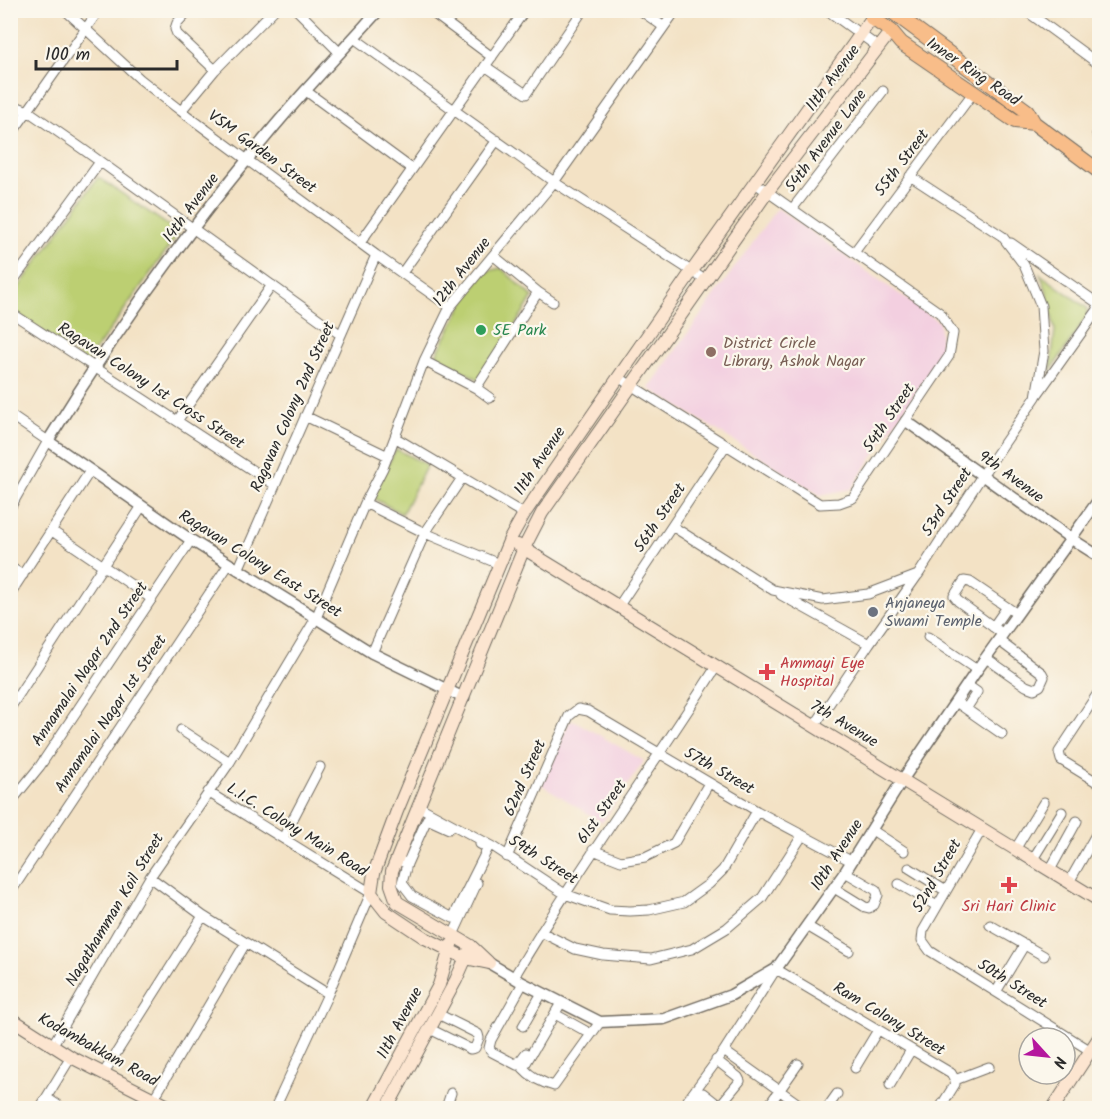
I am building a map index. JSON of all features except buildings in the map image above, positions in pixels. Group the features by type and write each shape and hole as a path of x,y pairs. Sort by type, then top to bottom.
{"main road":[{"path":"884,40 898,13 1027,111 1034,123"},
{"name":"11th Avenue","path":"370,893 374,873 397,811 499,564 524,513 874,14"},
{"name":"Inner Ring Road","path":"874,14 884,40 901,43 1015,120 1034,123 1100,172"},
{"name":"11th Avenue","path":"489,963 471,946 398,902 391,885 392,871 402,861 418,806 524,548 542,513 768,191 884,40"},
{"name":"7th Avenue","path":"510,539 1100,901"},
{"path":"370,893 386,912 425,938 465,958 489,963"},
{"name":"11th Avenue","path":"374,1108 439,986 451,951 453,935"},
{"name":"11th Avenue","path":"387,1108 440,1015 471,946"},
{"name":"Kodambakkam Road","path":"11,1021 71,1057 172,1108"},
{"path":"1053,1108 1100,1036"}],"street":[{"name":"VSM Garden Street","path":"64,10 140,79 181,111 450,307"},
{"path":"11,135 99,10"},
{"path":"189,10 177,23 175,29 177,34 215,70"},
{"path":"181,111 215,70 274,10"},
{"path":"297,10 340,53"},
{"name":"14th Avenue","path":"48,441 93,367 193,228 247,159 379,10"},
{"path":"429,10 492,57"},
{"path":"485,66 526,94 583,10"},
{"path":"640,10 664,27"},
{"name":"12th Avenue","path":"230,762 316,618 365,503 396,438 424,361 450,307 554,182 676,10"},
{"path":"828,10 861,34 884,40"},
{"path":"1025,10 1100,65"},
{"path":"360,243 522,11"},
{"path":"354,38 554,182 705,280"},
{"path":"306,91 412,169"},
{"name":"54th Avenue Lane","path":"793,208 883,91"},
{"name":"55th Street","path":"855,251 973,93"},
{"path":"10,104 28,111 341,335"},
{"path":"402,273 497,140"},
{"path":"10,285 100,162"},
{"name":"53rd Street","path":"814,724 918,575 1036,397 1044,351 1041,306 1024,265 1002,236 910,176"},
{"name":"54th Street","path":"618,377 820,504 839,503 853,498 949,356 953,333 940,313 855,251 755,183"},
{"path":"1002,236 1096,302 1099,308 1036,397"},
{"name":"Ragavan Colony 2nd Street","path":"234,567 275,485 376,255"},
{"path":"494,256 553,302"},
{"path":"177,421 272,285"},
{"path":"476,388 538,292"},
{"name":"Ragavan Colony 1st Cross Street","path":"10,312 275,485"},
{"path":"424,361 476,388 490,398"},
{"path":"10,415 48,441 10,508"},
{"path":"305,416 388,456"},
{"name":"9th Avenue","path":"906,421 1100,557"},
{"path":"396,438 524,513"},
{"name":"Ragavan Colony East Street","path":"48,441 191,540 372,653 464,698"},
{"name":"56th Street","path":"618,607 726,445"},
{"path":"10,594 90,471"},
{"path":"372,653 425,533 462,478"},
{"name":"10th Avenue","path":"489,963 600,1022 664,1019 731,995 776,969 845,872 903,779 977,670 1100,498"},
{"path":"365,503 425,533 499,564"},
{"path":"10,708 142,506"},
{"path":"672,526 773,590 869,644"},
{"path":"52,531 152,599"},
{"name":"Annamalai Nagar 2nd Street","path":"12,797 40,765 191,540"},
{"path":"10,567 23,575"},
{"name":"Annamalai Nagar 1st Street","path":"10,893 234,567"},
{"path":"773,590 823,600 868,594 918,575"},
{"path":"986,658 1026,686 1034,689 1040,686 1044,677 1000,637 993,627 958,601 954,596 959,587 964,581 970,582 1017,614"},
{"path":"993,627 1007,607"},
{"path":"928,637 977,670"},
{"name":"61st Street","path":"533,1040 523,1059 517,1065 492,1052 489,1048 541,932 593,850 661,754 716,667"},
{"path":"966,709 977,693 967,685"},
{"path":"1100,690 1060,748 1061,760 1100,784"},
{"path":"956,702 1002,734"},
{"name":"57th Street","path":"572,712 578,709 588,711 757,811 851,861"},
{"name":"62nd Street","path":"507,857 572,712"},
{"path":"181,730 230,762"},
{"name":"Nagathamman Koil Street","path":"52,1046 150,876 230,762"},
{"path":"283,838 320,767"},
{"path":"593,850 621,861 645,857 674,843 709,783"},
{"name":"L.I.C. Colony Main Road","path":"208,792 370,893"},
{"path":"1016,848 1044,802"},
{"name":"59th Street","path":"418,806 494,847 565,894 610,910 649,910 684,902 709,884 723,870 757,811"},
{"path":"1033,859 1062,812"},
{"path":"427,819 488,848 453,918 412,896 402,883 402,861 427,819"},
{"path":"1050,870 1077,821"},
{"name":"52nd Street","path":"922,940 923,931 982,829"},
{"path":"872,830 904,851"},
{"path":"1069,882 1098,831"},
{"path":"541,932 575,949 603,955 651,959 692,949 728,928 762,898 801,836"},
{"path":"453,935 494,847"},
{"path":"909,868 946,891"},
{"path":"834,888 865,907 869,908 874,905 878,895 876,890 845,872"},
{"path":"150,876 245,944 328,994"},
{"path":"899,884 937,906"},
{"path":"275,1108 328,994 370,893"},
{"path":"103,1074 203,916"},
{"path":"990,925 1044,956"},
{"path":"807,926 849,951"},
{"name":"50th Street","path":"922,940 930,951 1090,1051"},
{"path":"153,1100 245,944"},
{"path":"996,992 1025,944"},
{"path":"682,1108 694,1097 776,969"},
{"name":"Ram Colony Street","path":"776,969 951,1073 955,1080"},
{"path":"524,1026 542,993"},
{"path":"561,1003 524,1068 528,1074 554,1086 600,1022"},
{"path":"555,1014 591,1034"},
{"path":"432,1030 470,1049 475,1048 480,1038 478,1034 440,1015"},
{"path":"855,1068 878,1030"},
{"path":"890,1085 911,1050"},
{"path":"724,1051 804,1108"},
{"path":"40,1108 71,1057"},
{"path":"694,1097 703,1093 717,1104 721,1104 740,1081 716,1060"},
{"path":"767,1108 798,1064"},
{"path":"940,1108 955,1080 989,1067"},
{"path":"446,1108 451,1093"},
{"path":"827,1108 837,1094"},
{"path":"694,1097 712,1108"},
{"path":"47,1098 63,1108"}],"shaded area":[{"path":"777,208 939,322 942,353 851,489 820,495 649,388"},
{"path":"575,721 644,761 602,822 542,785 569,722"}],"green space":[{"path":"98,177 179,233 87,362 11,310 11,298"},
{"name":"5E Park","path":"501,268 533,297 480,380 435,357 464,302 484,272"},
{"path":"1040,274 1087,308 1087,316 1050,372 1055,330 1046,289"},
{"path":"396,449 427,465 402,514 371,497"}],"place":[{"name":"5E Park","path":"481,330"},
{"name":"District Circle Library, Ashok Nagar","path":"711,352"},
{"name":"Anjaneya Swami Temple","path":"873,612"},
{"name":"Ammayi Eye Hospital","path":"767,672"},
{"name":"Sri Hari Clinic","path":"1009,885"}]}
